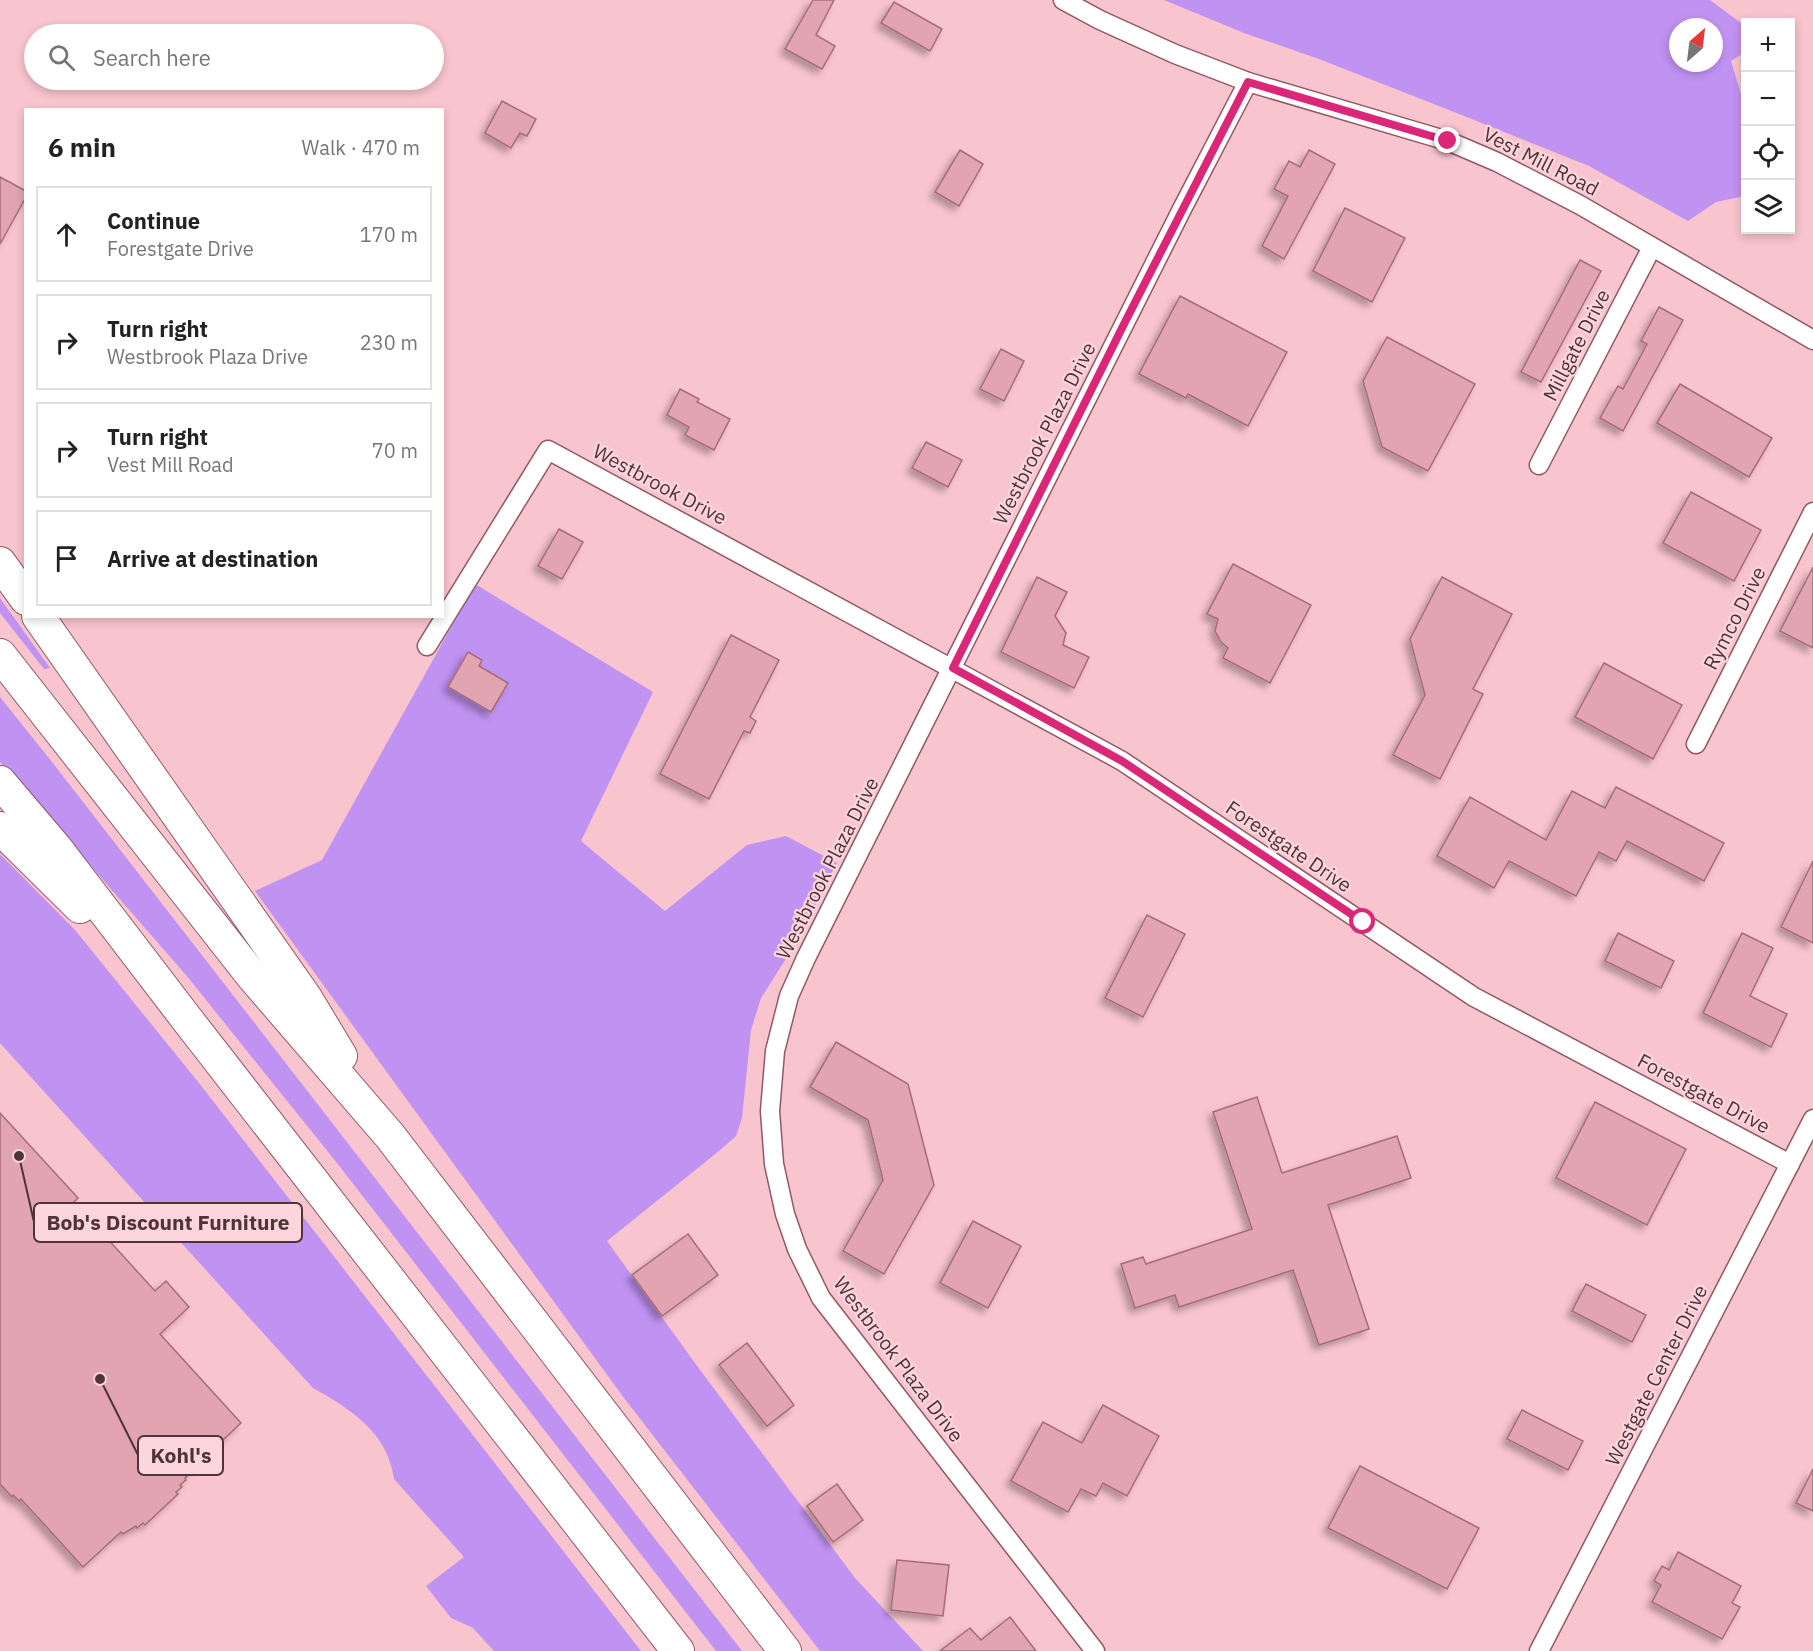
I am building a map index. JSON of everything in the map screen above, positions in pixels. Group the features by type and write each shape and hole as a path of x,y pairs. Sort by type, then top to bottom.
{"highway":[{"path":"0,562 24,596"},
{"path":"39,618 306,998 390,1136"},
{"path":"0,655 253,976 390,1136 785,1651"},
{"path":"0,782 56,848 678,1651"},
{"path":"0,828 65,891 186,1018"}],"street":[{"name":"Vest Mill Road","path":"1063,0 1100,20 1175,54 1248,82 1448,141 1497,162 1580,204 1813,340"},
{"name":"Westbrook Plaza Drive","path":"1095,1651 821,1298 796,1249 785,1214 774,1164 770,1111 775,1051 789,996 806,958 1248,82"},
{"name":"Millgate Drive","path":"1539,465 1652,247"},
{"name":"Westbrook Drive","path":"427,646 548,450 953,668"},
{"name":"Rymco Drive","path":"1696,744 1813,512"},
{"name":"Forestgate Drive","path":"953,668 1122,761 1473,997 1790,1164"},
{"name":"Westgate Center Drive","path":"1539,1651 1813,1119"}],"shaded area":[{"path":"1164,0 1710,0 1741,23 1741,55 1731,61 1741,94 1741,197 1716,202 1688,221 1589,166 1319,59 1244,33"},
{"path":"475,584 653,692 581,841 665,911 747,845 786,836 837,863 796,943 761,998 751,1030 742,1118 736,1136 607,1241 855,1578 923,1651 820,1651 624,1398 255,891 322,860"},
{"path":"0,598 50,668 44,669 0,613"},
{"path":"0,697 742,1651 716,1651 337,1163 186,975 0,762"},
{"path":"0,854 75,930 199,1083 641,1651 494,1651 473,1628 451,1618 426,1586 464,1557 394,1479 384,1448 376,1436 354,1414 313,1388 0,1043"}],"building":[{"path":"813,0 834,0 816,35 835,46 822,69 785,49"},
{"path":"894,2 942,29 930,51 881,23"},
{"path":"502,101 536,119 527,136 520,133 511,148 485,133"},
{"path":"960,150 983,164 959,206 935,192"},
{"path":"1309,150 1335,164 1284,259 1262,246 1288,196 1274,189 1289,161 1300,167"},
{"path":"0,177 24,190 24,201 0,244"},
{"path":"1345,208 1405,238 1372,302 1313,271"},
{"path":"1580,260 1601,271 1541,382 1521,372"},
{"path":"1180,296 1287,352 1248,426 1188,394 1186,398 1139,374"},
{"path":"1659,307 1683,320 1623,431 1600,418 1618,386 1623,389 1647,344 1641,341"},
{"path":"1387,337 1475,384 1428,471 1382,447 1363,381"},
{"path":"1001,349 1024,361 1004,401 980,389"},
{"path":"1680,384 1772,438 1749,477 1657,423"},
{"path":"680,389 699,399 697,402 730,419 714,450 685,435 689,427 667,415"},
{"path":"926,442 962,460 948,487 912,468"},
{"path":"1691,492 1761,530 1734,581 1663,543"},
{"path":"559,529 583,542 562,579 538,566"},
{"path":"1233,564 1311,605 1270,683 1223,658 1228,648 1221,642 1215,631 1218,619 1207,614"},
{"path":"1813,567 1813,648 1780,631"},
{"path":"1037,577 1067,592 1055,616 1066,633 1063,645 1089,657 1074,688 1001,652"},
{"path":"1442,577 1512,614 1473,689 1483,694 1440,779 1393,755 1425,695 1410,639"},
{"path":"731,635 779,660 750,717 756,721 750,733 744,731 709,799 660,774"},
{"path":"468,652 482,660 479,666 508,683 491,712 448,687"},
{"path":"1604,663 1682,705 1653,759 1575,717"},
{"path":"1616,787 1724,843 1704,881 1627,841 1616,861 1599,852 1576,896 1509,861 1494,888 1437,856 1470,797 1546,840 1572,791 1605,808"},
{"path":"1813,861 1813,943 1781,927"},
{"path":"1147,915 1185,934 1143,1017 1105,998"},
{"path":"1618,933 1674,961 1661,988 1605,961"},
{"path":"1742,933 1773,948 1750,996 1787,1014 1771,1047 1703,1013"},
{"path":"836,1042 908,1084 934,1185 884,1274 843,1251 883,1180 868,1120 810,1087"},
{"path":"1257,1097 1282,1173 1397,1136 1411,1178 1328,1205 1369,1329 1319,1345 1293,1270 1179,1307 1175,1295 1135,1308 1121,1264 1143,1257 1146,1264 1252,1229 1213,1112"},
{"path":"1595,1102 1686,1149 1647,1225 1556,1178"},
{"path":"0,1113 78,1198 74,1202 155,1291 166,1281 189,1307 160,1334 241,1423 189,1472 186,1480 180,1485 182,1487 176,1492 178,1494 145,1525 143,1523 123,1534 121,1532 83,1567 21,1499 19,1501 13,1495 12,1497 0,1484"},
{"path":"973,1221 1021,1246 988,1308 940,1283"},
{"path":"688,1234 718,1275 662,1316 632,1275"},
{"path":"1586,1284 1646,1315 1632,1342 1572,1311"},
{"path":"747,1343 794,1405 767,1426 719,1365"},
{"path":"1103,1405 1159,1436 1127,1496 1103,1483 1096,1496 1081,1489 1068,1512 1011,1481 1043,1422 1082,1443"},
{"path":"1522,1410 1583,1441 1568,1470 1507,1439"},
{"path":"1360,1466 1479,1528 1447,1589 1328,1528"},
{"path":"1813,1469 1813,1511 1796,1503"},
{"path":"837,1484 863,1520 833,1542 807,1506"},
{"path":"1678,1552 1741,1586 1732,1603 1740,1607 1722,1639 1652,1602 1661,1585 1654,1581 1662,1566 1669,1570"},
{"path":"897,1560 949,1565 943,1616 891,1610"},
{"path":"1010,1617 1036,1651 940,1651 970,1628 981,1640"}],"place":[{"name":"Bob's Discount Furniture","path":"19,1156"},
{"name":"Kohl's","path":"100,1379"}],"route":[{"path":"1363,922 1122,761 953,668 1182,208 1248,82 1448,141"}]}
